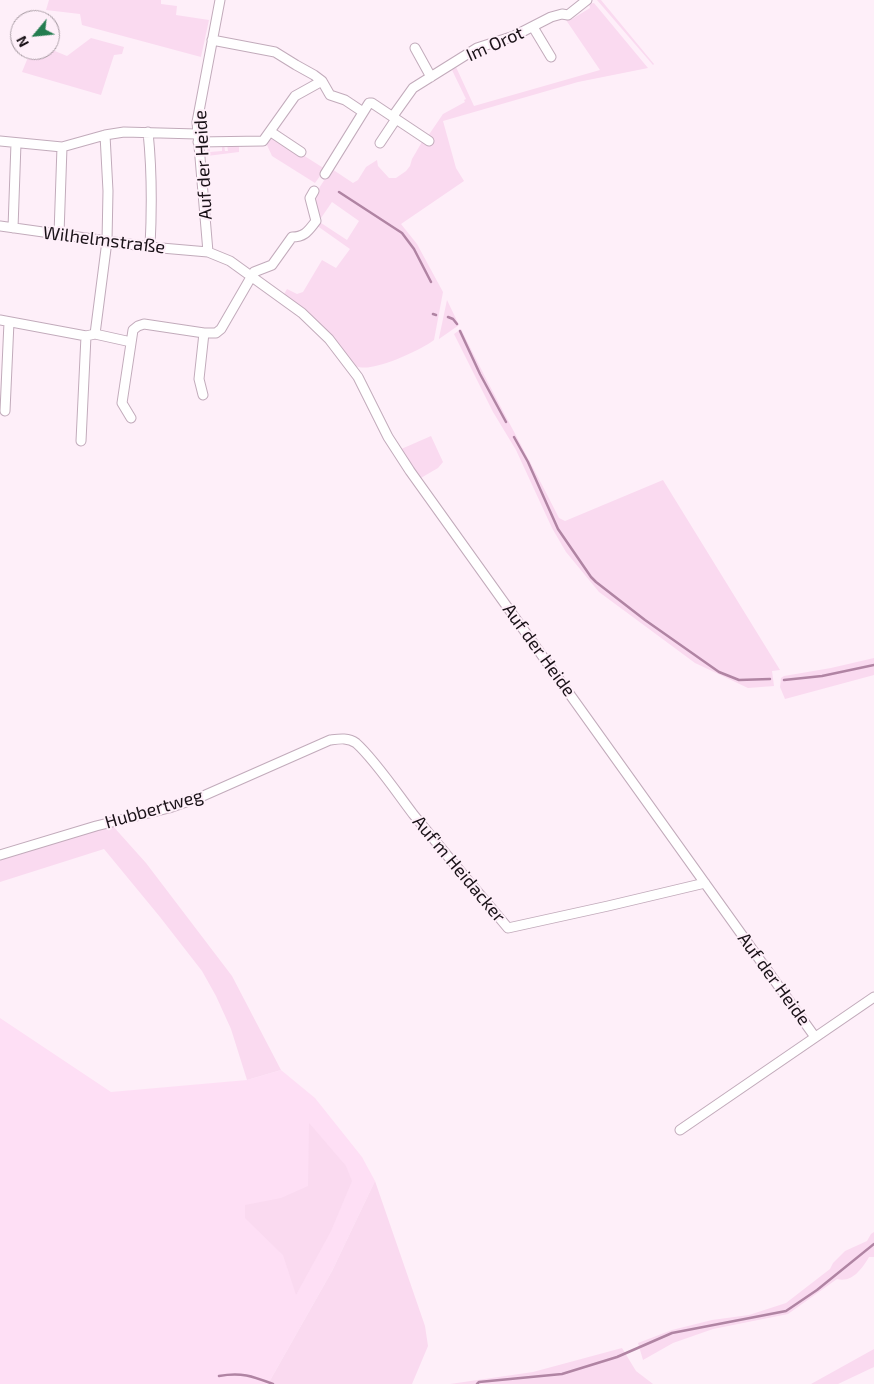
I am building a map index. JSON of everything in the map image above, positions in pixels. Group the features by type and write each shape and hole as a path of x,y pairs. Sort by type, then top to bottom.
{"street":[{"name":"Auf der Heide","path":"220,0 198,110 197,138 208,252 230,261 302,314 329,339 342,355 358,377 388,437 410,471 815,1037"},
{"name":"Im Orot","path":"380,143 413,88 478,48 514,36 551,17 562,14 568,15 587,0"},
{"name":"Im Orot","path":"533,27 551,57"},
{"path":"212,40 276,52 314,74 322,81 330,95 345,100 363,112"},
{"path":"415,48 430,77"},
{"path":"0,141 62,147 105,135 124,132 148,132 197,138 264,141 296,96 322,81"},
{"path":"325,174 369,103 394,117 429,142"},
{"path":"148,132 152,205 150,247"},
{"path":"271,132 301,152"},
{"path":"81,441 90,335 107,241 108,191 105,135"},
{"path":"13,228 16,144"},
{"path":"59,234 62,147"},
{"path":"131,418 122,403 133,330 144,324 216,333 221,329 254,272 272,265 292,237 301,237 310,230 316,221 310,198 314,191"},
{"name":"Wilhelmstraße","path":"0,226 150,247 208,252"},
{"path":"5,411 4,321 131,342"},
{"path":"203,395 199,379 204,333"},
{"name":"Auf'm Heidacker","path":"303,751 336,739 346,739 356,743 508,928 705,882"},
{"name":"Hubbertweg","path":"0,855 96,826 169,808 203,796 303,751"},
{"path":"680,1130 874,997"}],"shaded area":[{"path":"49,0 161,0 161,4 177,6 176,15 209,20 201,57 82,25 80,14 60,12 60,10 46,10"},
{"path":"597,0 601,0 653,65"},
{"path":"594,3 648,68 578,82 443,121 456,168 464,181 401,224 417,244 443,292 434,340 407,355 383,364 363,368 356,366 318,322 283,296 287,289 297,294 303,292 322,260 336,268 350,249 316,225 318,221 347,240 359,221 332,202 321,218 316,213 314,200 324,180 332,169 353,183 358,180 366,167 377,160 378,166 389,178 396,178 406,171 426,135 428,136 443,114 465,102 464,100 466,99 452,70 456,67 474,106 600,70 566,20 572,19 590,8 589,4"},
{"path":"91,38 124,47 122,54 114,55 101,95 22,72 27,60 60,60 60,53 67,56"},
{"path":"273,136 325,169 315,183 272,156 267,145"},
{"path":"224,144 225,151 228,151 227,145 242,144 242,147 239,146 239,152 207,156 207,145 210,152 222,151 222,145"},
{"path":"447,300 459,325 439,339 439,338"},
{"path":"461,329 559,518 565,521 663,480 780,670 772,671 774,686 748,688 695,663 599,592 566,552 552,528 516,450 493,412 454,334"},
{"path":"431,436 443,462 438,468 419,479 399,450"},
{"path":"874,658 874,675 785,699 780,687 781,678 784,676"},
{"path":"112,825 146,863 232,976 281,1070 247,1080 231,1029 202,971 104,849 0,882 0,858"},
{"path":"0,1018 111,1092 247,1080 281,1070 315,1098 362,1157 375,1181 332,1271 268,1384 0,1384"},
{"path":"309,1123 346,1166 352,1181 331,1231 296,1295 283,1255 245,1218 245,1205 281,1198 308,1186"},
{"path":"375,1181 425,1326 428,1346 412,1384 268,1384 332,1271"},
{"path":"874,1232 874,1257 869,1257 860,1270 852,1277 842,1280 837,1279 788,1314 713,1329 673,1343 643,1360 638,1343 672,1330 712,1320 749,1315 786,1303 830,1269 833,1263 845,1251 867,1241"},
{"path":"622,1348 636,1371 653,1384 450,1384 533,1372"},
{"path":"874,1349 874,1367 838,1384 811,1384"}],"waterway":[{"path":"339,192 402,233 414,249 431,282"},
{"path":"448,317 457,324"},
{"path":"460,331 480,374 506,422"},
{"path":"514,437 528,462 558,529 596,582 645,620 719,672 739,680 770,679"},
{"path":"784,680 822,676 874,665"},
{"path":"477,1384 479,1382 562,1374 617,1357 672,1333 786,1311 817,1290 874,1244"},
{"path":"219,1376 246,1375 273,1384"}]}
